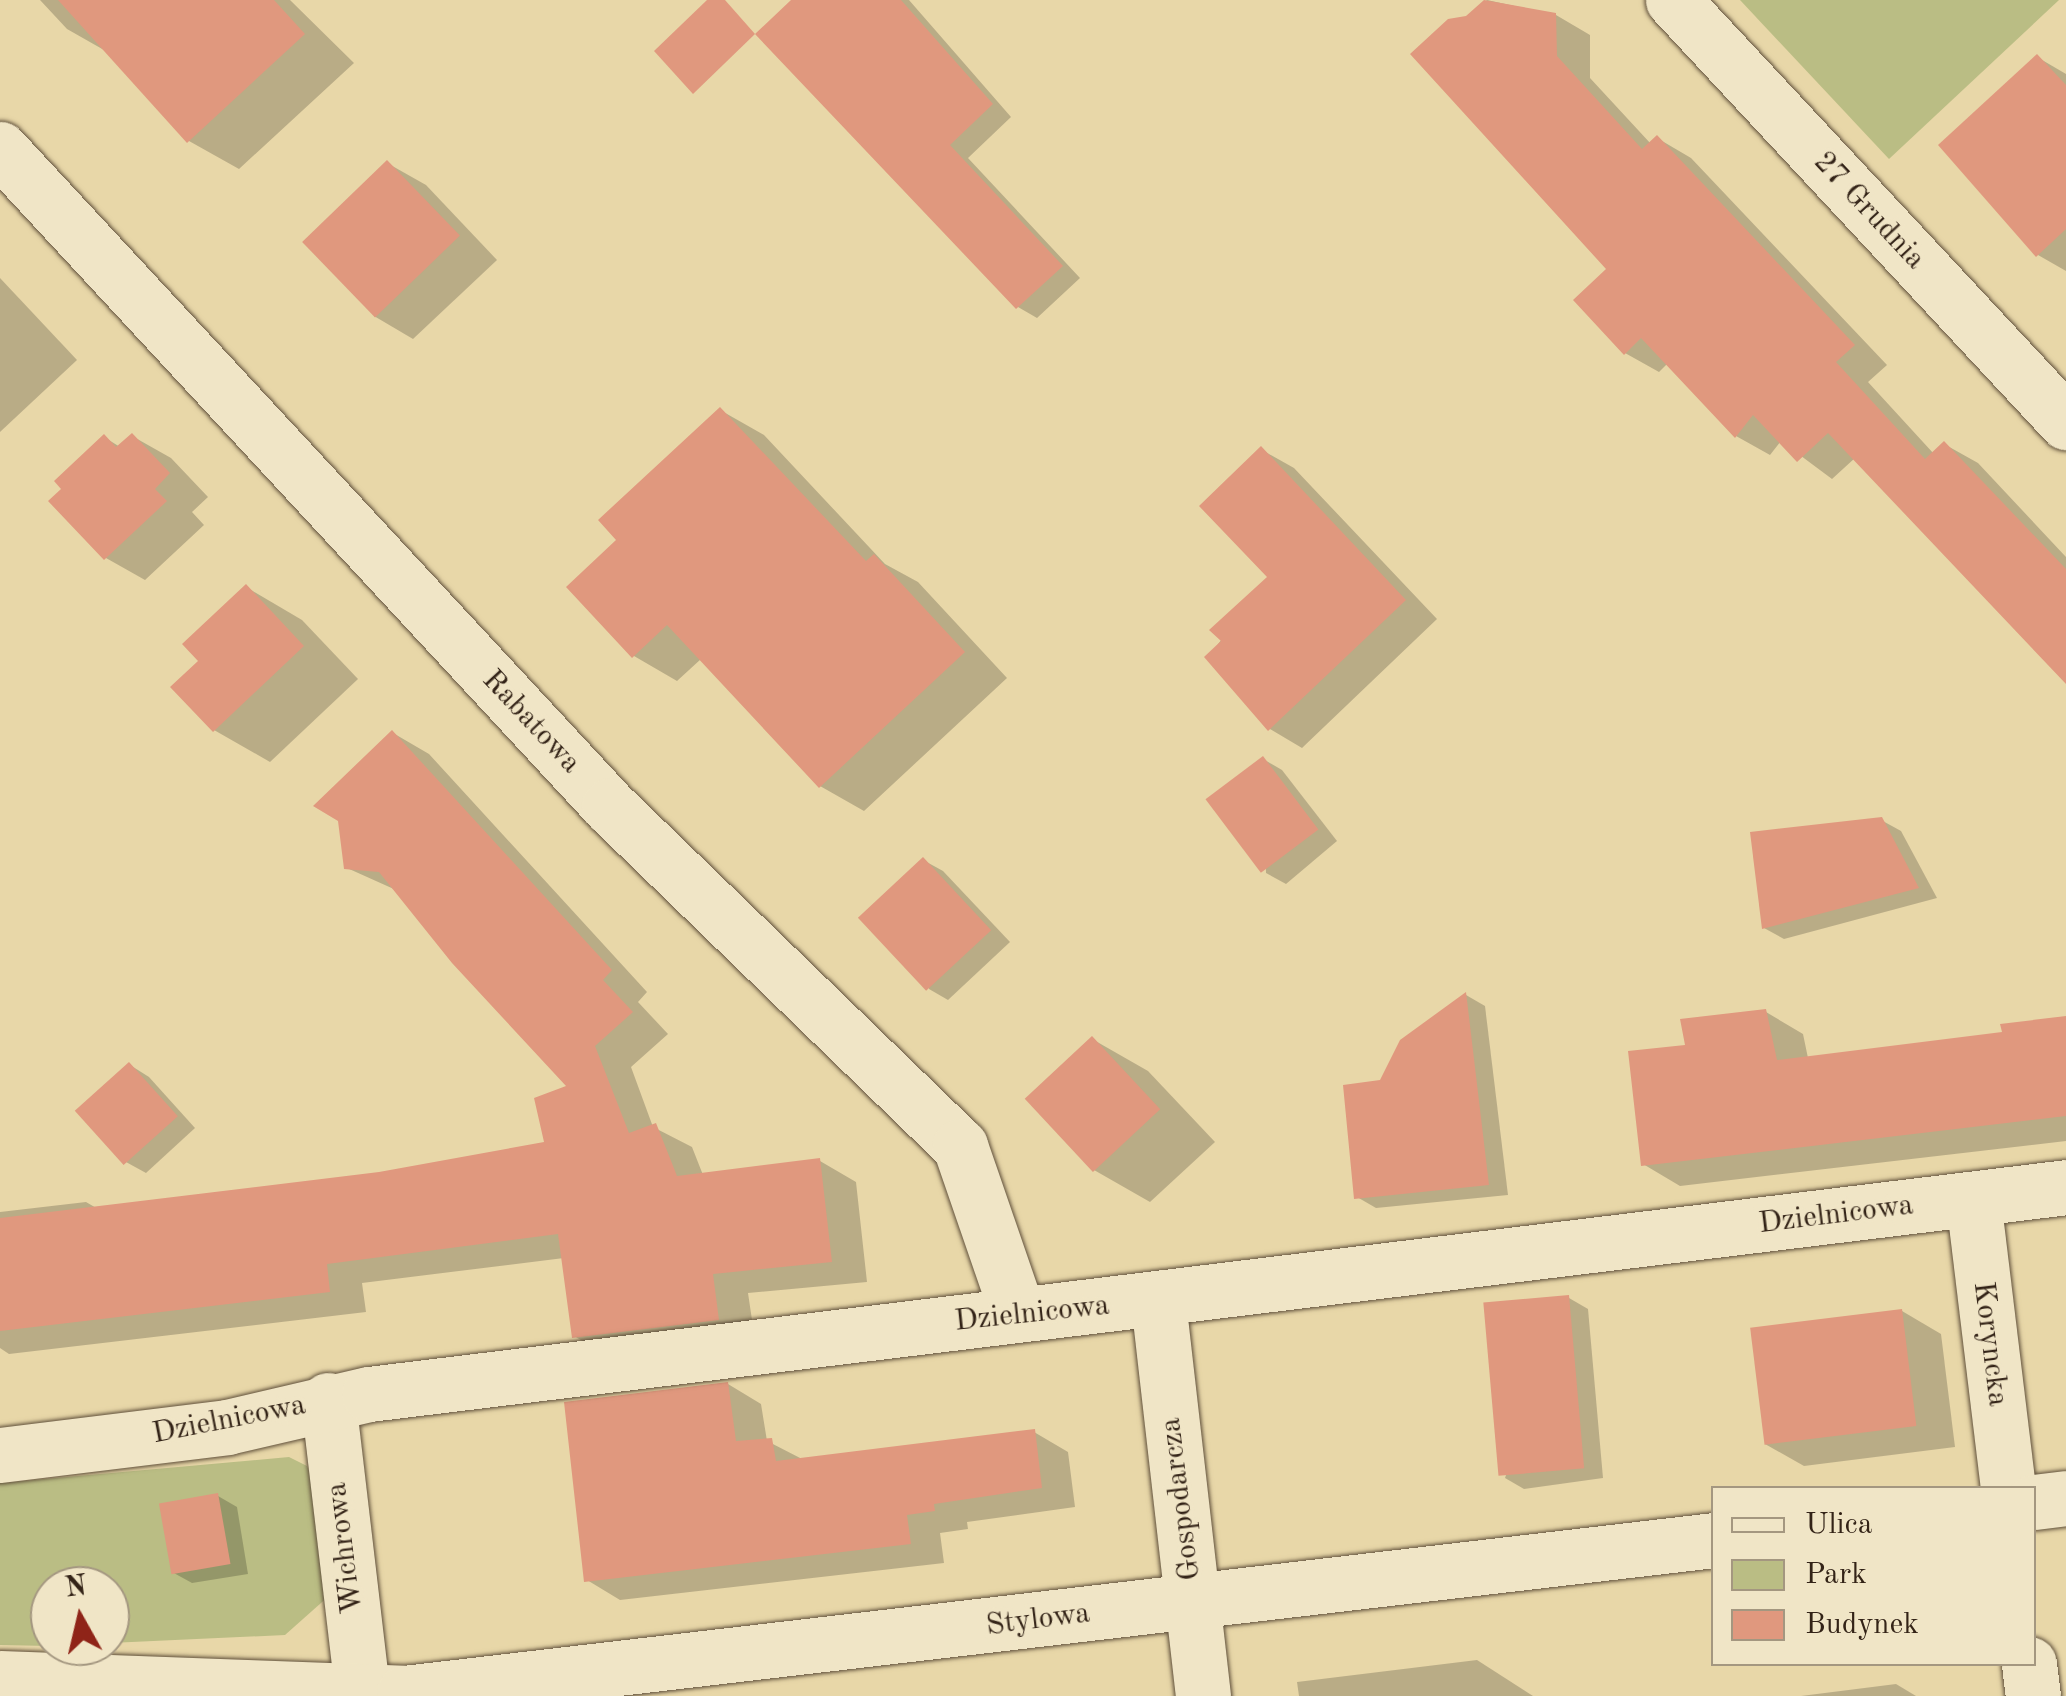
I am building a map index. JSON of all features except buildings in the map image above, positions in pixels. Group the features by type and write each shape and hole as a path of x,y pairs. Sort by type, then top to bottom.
{"street":[{"name":"27 Grudnia","path":"1673,0 2066,422"},
{"name":"Rabatowa","path":"0,150 609,806 960,1146 1018,1314"},
{"name":"Dzielnicowa","path":"0,1455 226,1427 328,1400 1018,1314 1158,1301 2066,1186"},
{"name":"Koryncka","path":"1972,1198 2008,1486"},
{"name":"Gospodarcza","path":"1158,1301 1204,1696"},
{"name":"Wichrowa","path":"328,1400 363,1695"},
{"path":"2036,1502 2066,1498"},
{"name":"Stylowa","path":"0,1678 363,1695 1711,1540"},
{"path":"2029,1666 2033,1696"}],"green space":[{"path":"1740,0 2059,0 1889,159"},
{"path":"289,1457 307,1466 316,1487 330,1595 285,1635 130,1642 130,1566 30,1566 30,1646 0,1645 0,1483"}]}
